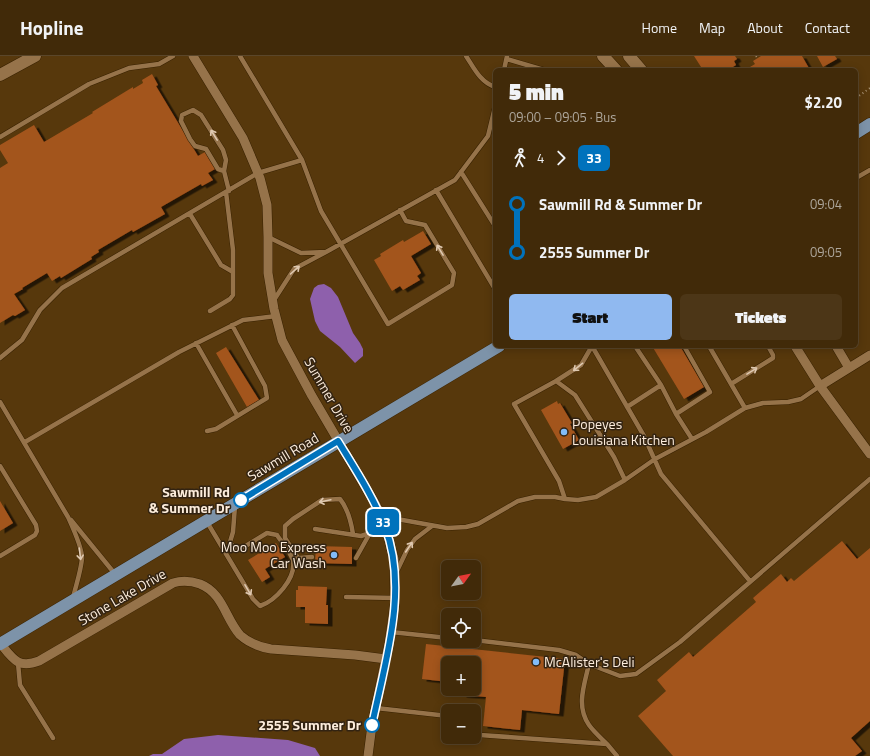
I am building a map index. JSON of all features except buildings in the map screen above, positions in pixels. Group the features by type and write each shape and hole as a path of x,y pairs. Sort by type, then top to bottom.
{"main road":[{"path":"0,75 35,56"},
{"path":"603,56 614,68"},
{"path":"630,56 639,68"},
{"path":"858,131 870,124"},
{"name":"Sawmill Road","path":"0,644 496,348"}],"street":[{"name":"Summer Drive","path":"193,56 243,138 258,173 267,205 268,273 282,340 312,396 376,505 386,528 394,559 396,598 368,756"},
{"path":"796,348 820,386 870,454"},
{"path":"837,348 849,368"},
{"path":"820,386 870,355"},
{"name":"Stone Lake Drive","path":"18,662 32,664 39,661 173,583 183,580 195,582 213,591 233,626 249,642 260,647 386,659"},
{"path":"0,644 11,657 18,662"}],"lane":[{"path":"0,137 89,84 129,68 159,64 173,56"},
{"path":"240,56 302,160 321,211 388,324 452,285 454,273 425,225 406,221 400,210"},
{"path":"466,56 479,76 487,84 493,86"},
{"path":"504,68 507,57 530,68"},
{"path":"210,311 230,300 233,295 232,250 224,171 226,160 224,150 202,115 193,110 182,115 181,121 190,139 196,146 206,149 218,169 224,171"},
{"path":"273,302 294,269 455,180 488,136 493,115"},
{"path":"0,358 22,340 40,310 62,288 258,173 302,160"},
{"path":"858,177 870,170"},
{"path":"461,172 493,223"},
{"path":"436,190 493,286"},
{"path":"190,214 221,265 233,272"},
{"path":"268,237 302,252 326,252"},
{"path":"25,442 196,343 243,320 276,316"},
{"path":"207,431 216,428 267,398 265,386 232,325"},
{"path":"196,343 237,415"},
{"path":"565,499 559,481 514,404 556,381 581,365 591,348"},
{"path":"593,348 627,407 655,459 661,474 750,581"},
{"path":"636,348 692,439"},
{"path":"676,414 710,392 685,348"},
{"path":"710,348 745,408"},
{"path":"731,384 773,358 769,348"},
{"path":"556,381 575,395 614,457 625,480"},
{"path":"627,407 660,385"},
{"path":"376,505 397,519 447,528 466,527 478,524 518,501 535,497 555,497 578,500 596,497 625,480 655,459 745,408 764,403 788,402 801,399 820,386"},
{"path":"0,402 68,517 81,550 82,558 72,600"},
{"path":"0,466 36,525 37,531 35,534 0,556"},
{"path":"481,641 559,650 576,655 589,664 620,676 636,674 680,642 870,479"},
{"path":"312,557 298,558 285,538 285,526 322,500 340,499 348,513 352,534"},
{"path":"206,521 254,599 260,606 268,603 281,592 287,582 294,569 293,560 277,535 267,533 244,547 234,548 230,542 233,532 235,504"},
{"path":"68,517 115,574"},
{"path":"395,575 407,550 415,539 432,526"},
{"path":"315,529 361,536 386,528"},
{"path":"356,558 370,533"},
{"path":"346,597 396,598"},
{"path":"391,632 441,637"},
{"path":"18,662 20,685 52,738"},
{"path":"589,664 581,696 582,710 590,727 618,756"},
{"path":"376,708 441,715"},
{"path":"481,735 607,744"}],"path":[{"path":"858,97 870,88"}],"shaded area":[{"path":"324,284 331,288 338,297 353,333 363,349 363,356 355,363 340,347 320,331 315,321 310,299 314,288 318,285"},
{"path":"218,735 288,740 315,748 320,756 149,756 153,754 162,754 184,739"}],"bus line":[{"name":"33","path":"241,500 338,441 363,481 386,528 394,559 396,598 389,644 372,725"}],"place":[{"name":"Popeyes Louisiana Kitchen","path":"564,432"},
{"name":"Sawmill Rd & Summer Dr","path":"241,500"},
{"name":"Moo Moo Express Car Wash","path":"334,555"},
{"name":"McAlister's Deli","path":"536,662"},
{"name":"2555 Summer Dr","path":"372,725"}]}
